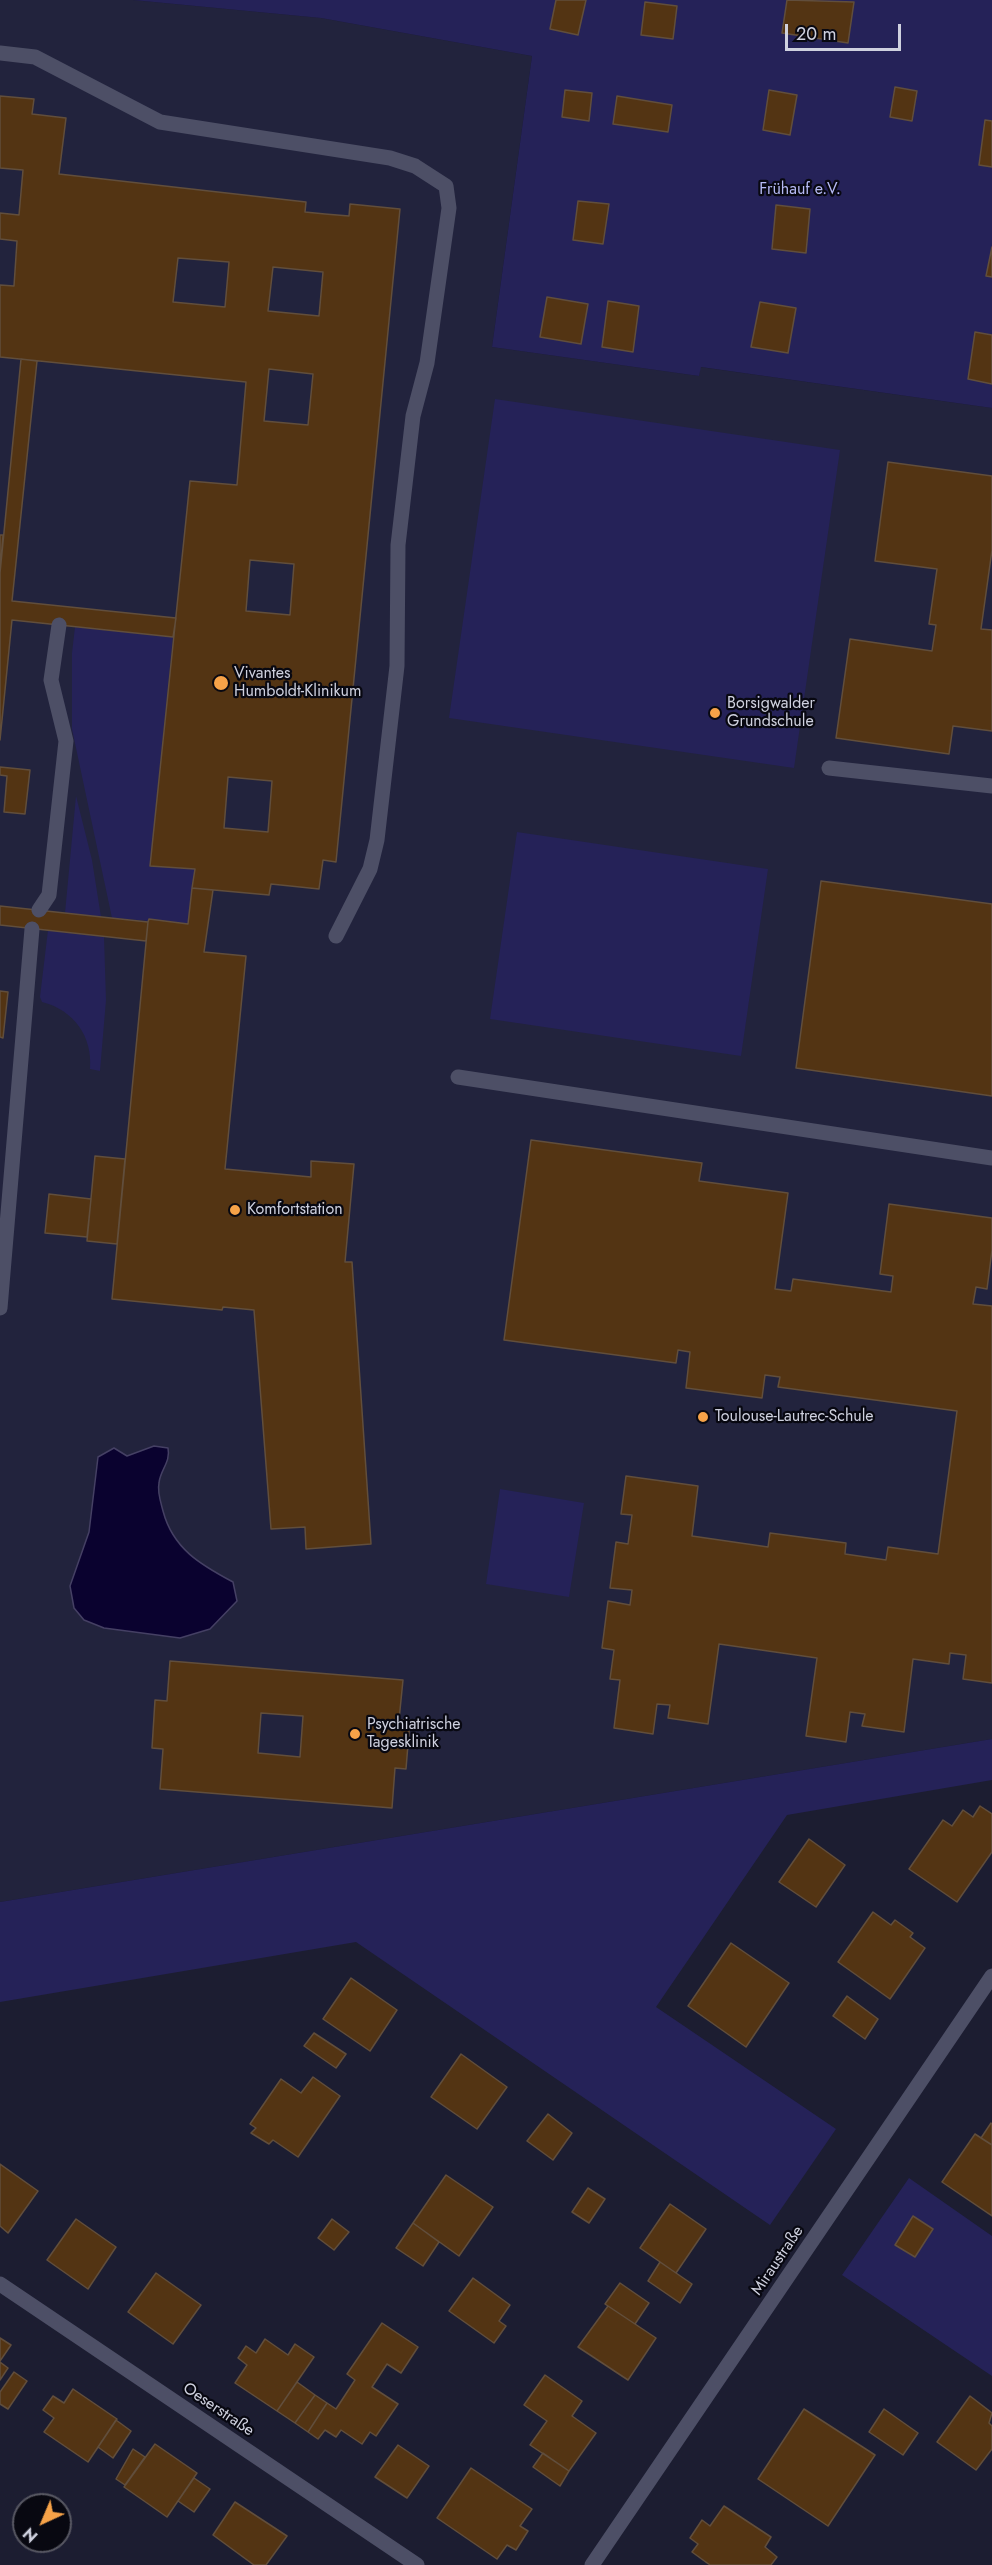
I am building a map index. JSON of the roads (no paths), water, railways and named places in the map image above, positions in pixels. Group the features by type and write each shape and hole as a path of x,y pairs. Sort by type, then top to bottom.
{"street":[{"path":"0,53 35,57 160,122 390,158 415,166 446,186 447,219 427,363 413,416 398,545 397,666 377,840 370,869 336,936"},
{"path":"39,910 49,895 66,741 51,680 59,625"},
{"path":"829,768 992,786"},
{"path":"0,1308 32,929"},
{"path":"458,1077 992,1158"},
{"name":"Miraustraße","path":"592,2565 992,1976"},
{"name":"Oeserstraße","path":"0,2284 417,2565"}],"place":[{"name":"Vivantes Humboldt-Klinikum","path":"221,683"},
{"name":"Borsigwalder Grundschule","path":"715,713"},
{"name":"Komfortstation","path":"235,1210"},
{"name":"Toulouse-Lautrec-Schule","path":"703,1417"},
{"name":"Psychiatrische Tagesklinik","path":"355,1734"}],"park label":[{"name":"Frühauf e.V.","path":"800,190"}]}
